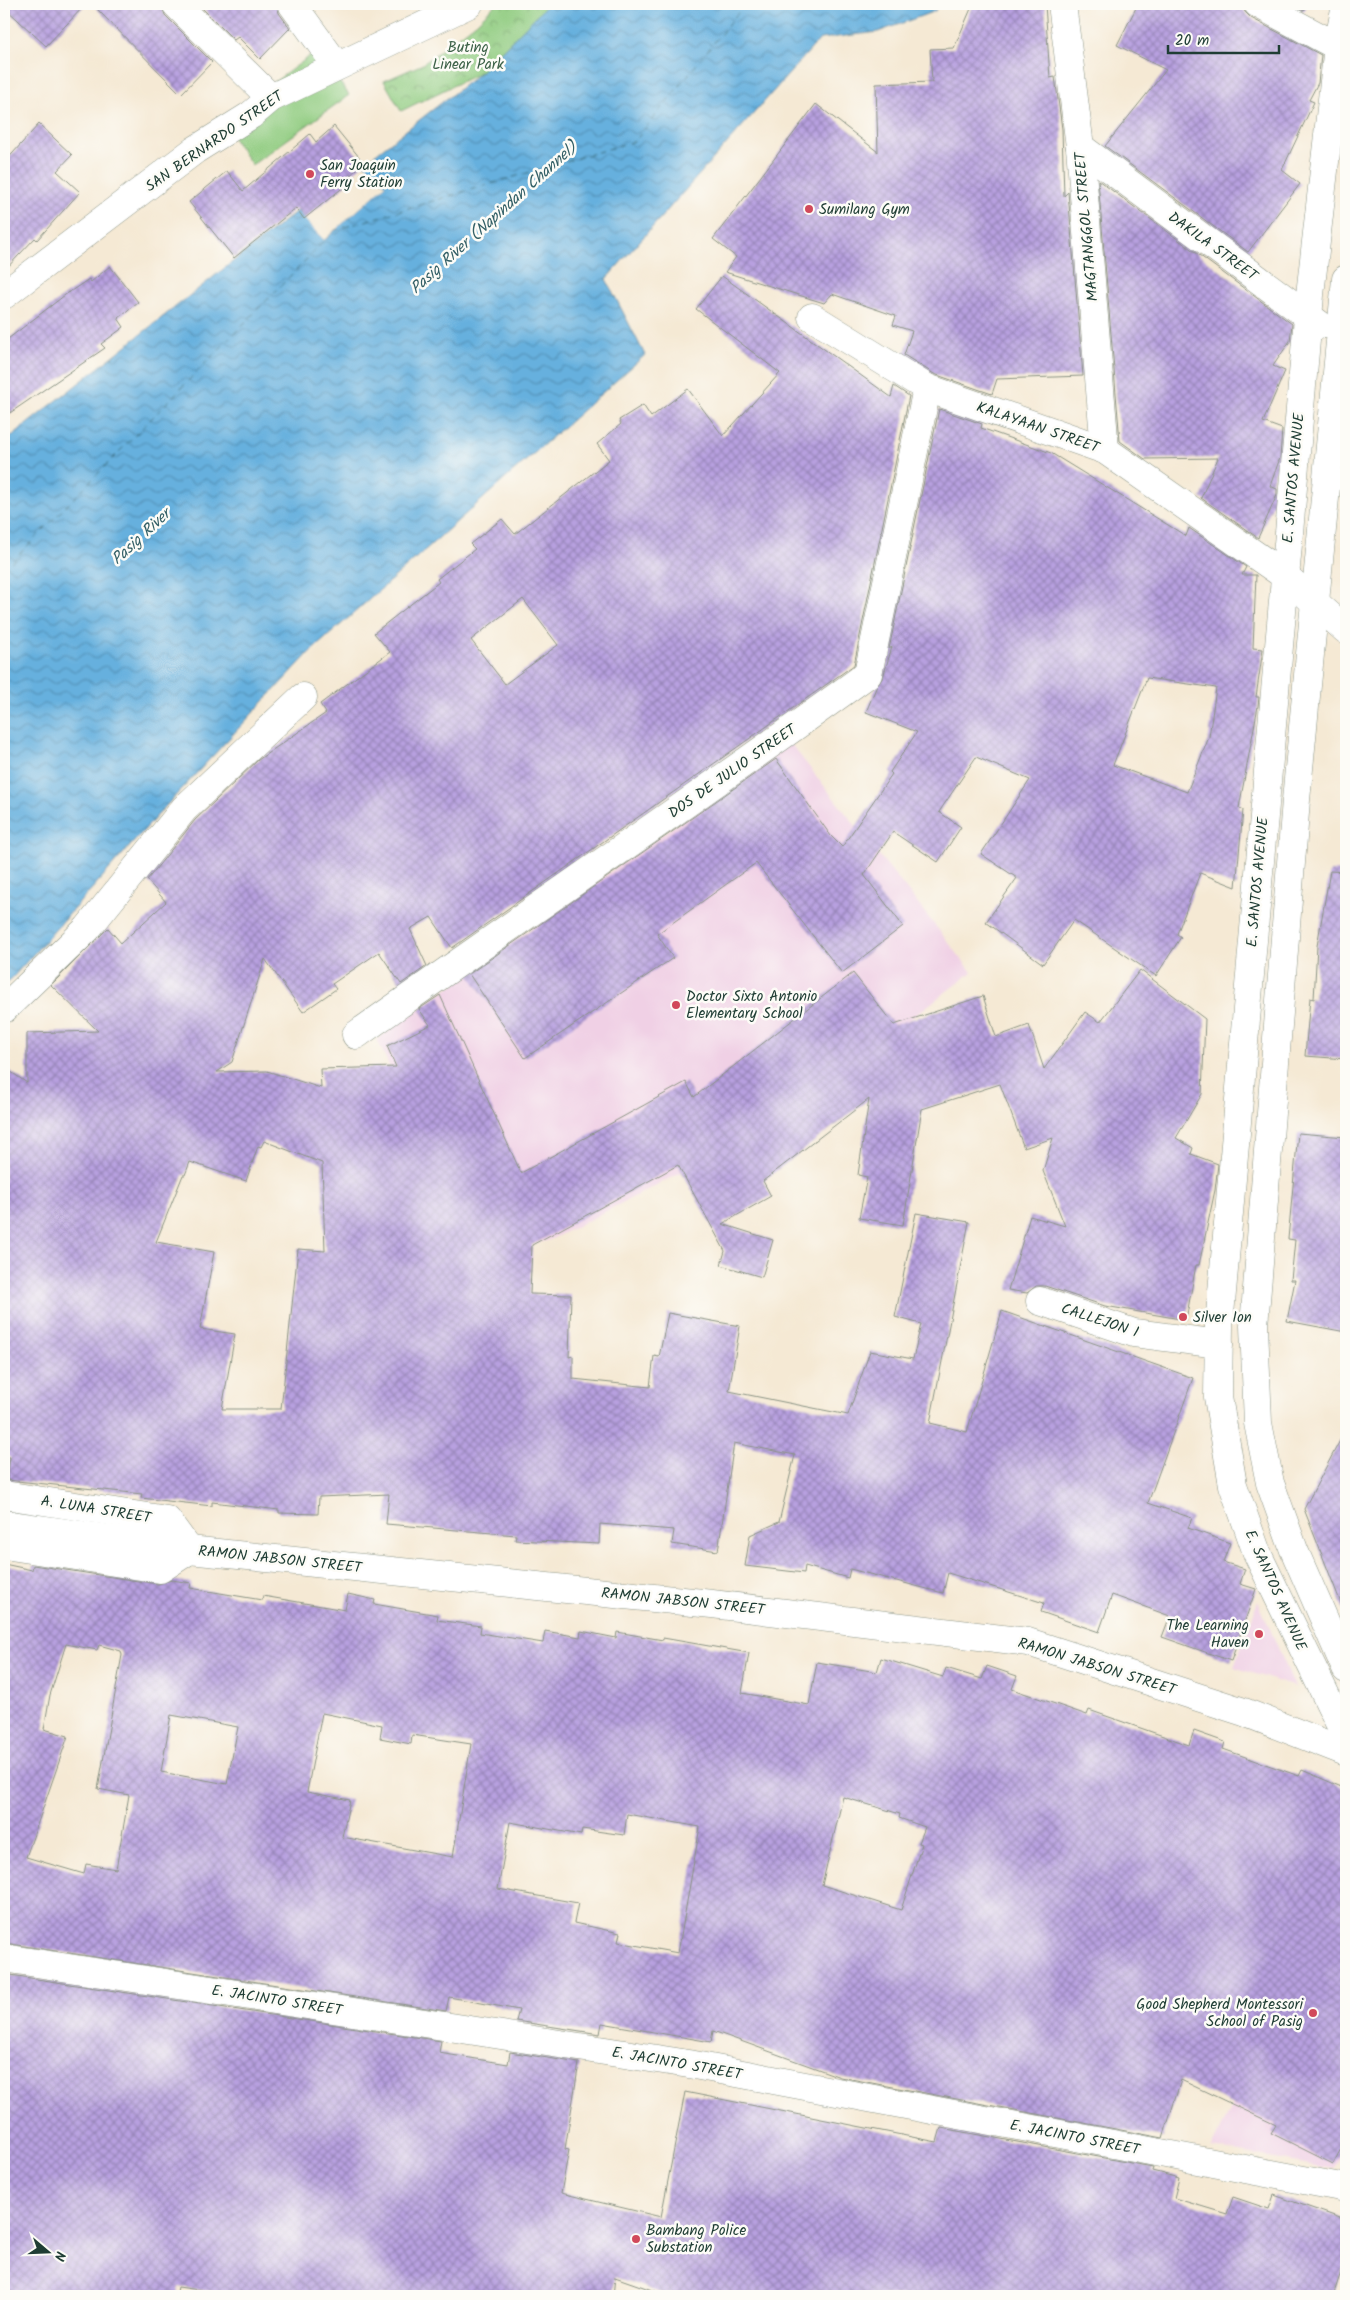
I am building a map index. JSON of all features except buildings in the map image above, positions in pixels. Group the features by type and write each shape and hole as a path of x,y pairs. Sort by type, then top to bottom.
{"street":[{"path":"176,4 271,98"},
{"path":"292,4 337,66"},
{"name":"SAN BERNARDO STREET","path":"4,295 195,150 251,115 271,98 469,4"},
{"name":"MAGTANGGOL STREET","path":"1062,4 1080,147 1105,450"},
{"path":"1258,4 1342,48"},
{"name":"E. SANTOS AVENUE","path":"1346,4 1309,316 1284,575 1219,1344 1218,1397 1233,1484 1257,1554 1346,1737"},
{"name":"DAKILA STREET","path":"1080,147 1343,342"},
{"name":"E. SANTOS AVENUE","path":"1346,279 1343,342 1296,800 1255,1336 1258,1423 1270,1483 1294,1550 1346,1669"},
{"name":"KALAYAAN STREET","path":"812,317 927,388 1105,450 1284,575 1346,630"},
{"name":"DOS DE JULIO STREET","path":"356,1035 497,935 756,757 868,674 927,388"},
{"path":"4,1009 87,929 184,809 303,697"},
{"name":"CALLEJON 1","path":"1040,1301 1134,1333 1219,1344"},
{"name":"A. LUNA STREET","path":"4,1496 167,1520 190,1550"},
{"name":"RAMON JABSON STREET","path":"4,1524 190,1550 712,1604 1028,1642 1244,1712 1346,1752"},
{"path":"4,1545 160,1569 190,1550"},
{"name":"E. JACINTO STREET","path":"4,1958 688,2064 1346,2188"}],"shaded area":[{"name":"Doctor Sixto Antonio Elementary School","path":"790,743 972,972 767,1128 550,1240 476,1257 377,1039"},
{"name":"The Learning Haven","path":"1258,1601 1295,1687 1234,1667"},
{"name":"Good Shepherd Montessori School of Pasig","path":"1346,1880 1346,2145 1334,2169 1211,2148"}],"green space":[{"name":"Buting Linear Park","path":"496,4 548,4 481,72 401,111 384,81 423,64 476,23"},
{"path":"317,51 349,95 252,165 221,121"}],"water":[{"path":"548,4 938,4 935,11 878,32 820,39 606,279 645,355 310,652 165,807 4,987 4,442 297,211 324,240 386,185 364,163 481,72"}],"pier":[{"path":"364,163 386,185 324,240 304,219 306,218 324,237 382,185 363,165"}],"ferry route":[{"path":"4,570 335,230 635,141 745,4"}],"place":[{"name":"San Joaquin Ferry Station","path":"310,174"},
{"name":"Sumilang Gym","path":"809,209"},
{"name":"Doctor Sixto Antonio Elementary School","path":"676,1005"},
{"name":"Silver Ion","path":"1183,1317"},
{"name":"The Learning Haven","path":"1259,1634"},
{"name":"Good Shepherd Montessori School of Pasig","path":"1313,2013"},
{"name":"Bambang Police Substation","path":"636,2239"}],"water label":[{"name":"Pasig River (Napindan Channel)","path":"493,217"},
{"name":"Pasig River","path":"140,536"}]}
